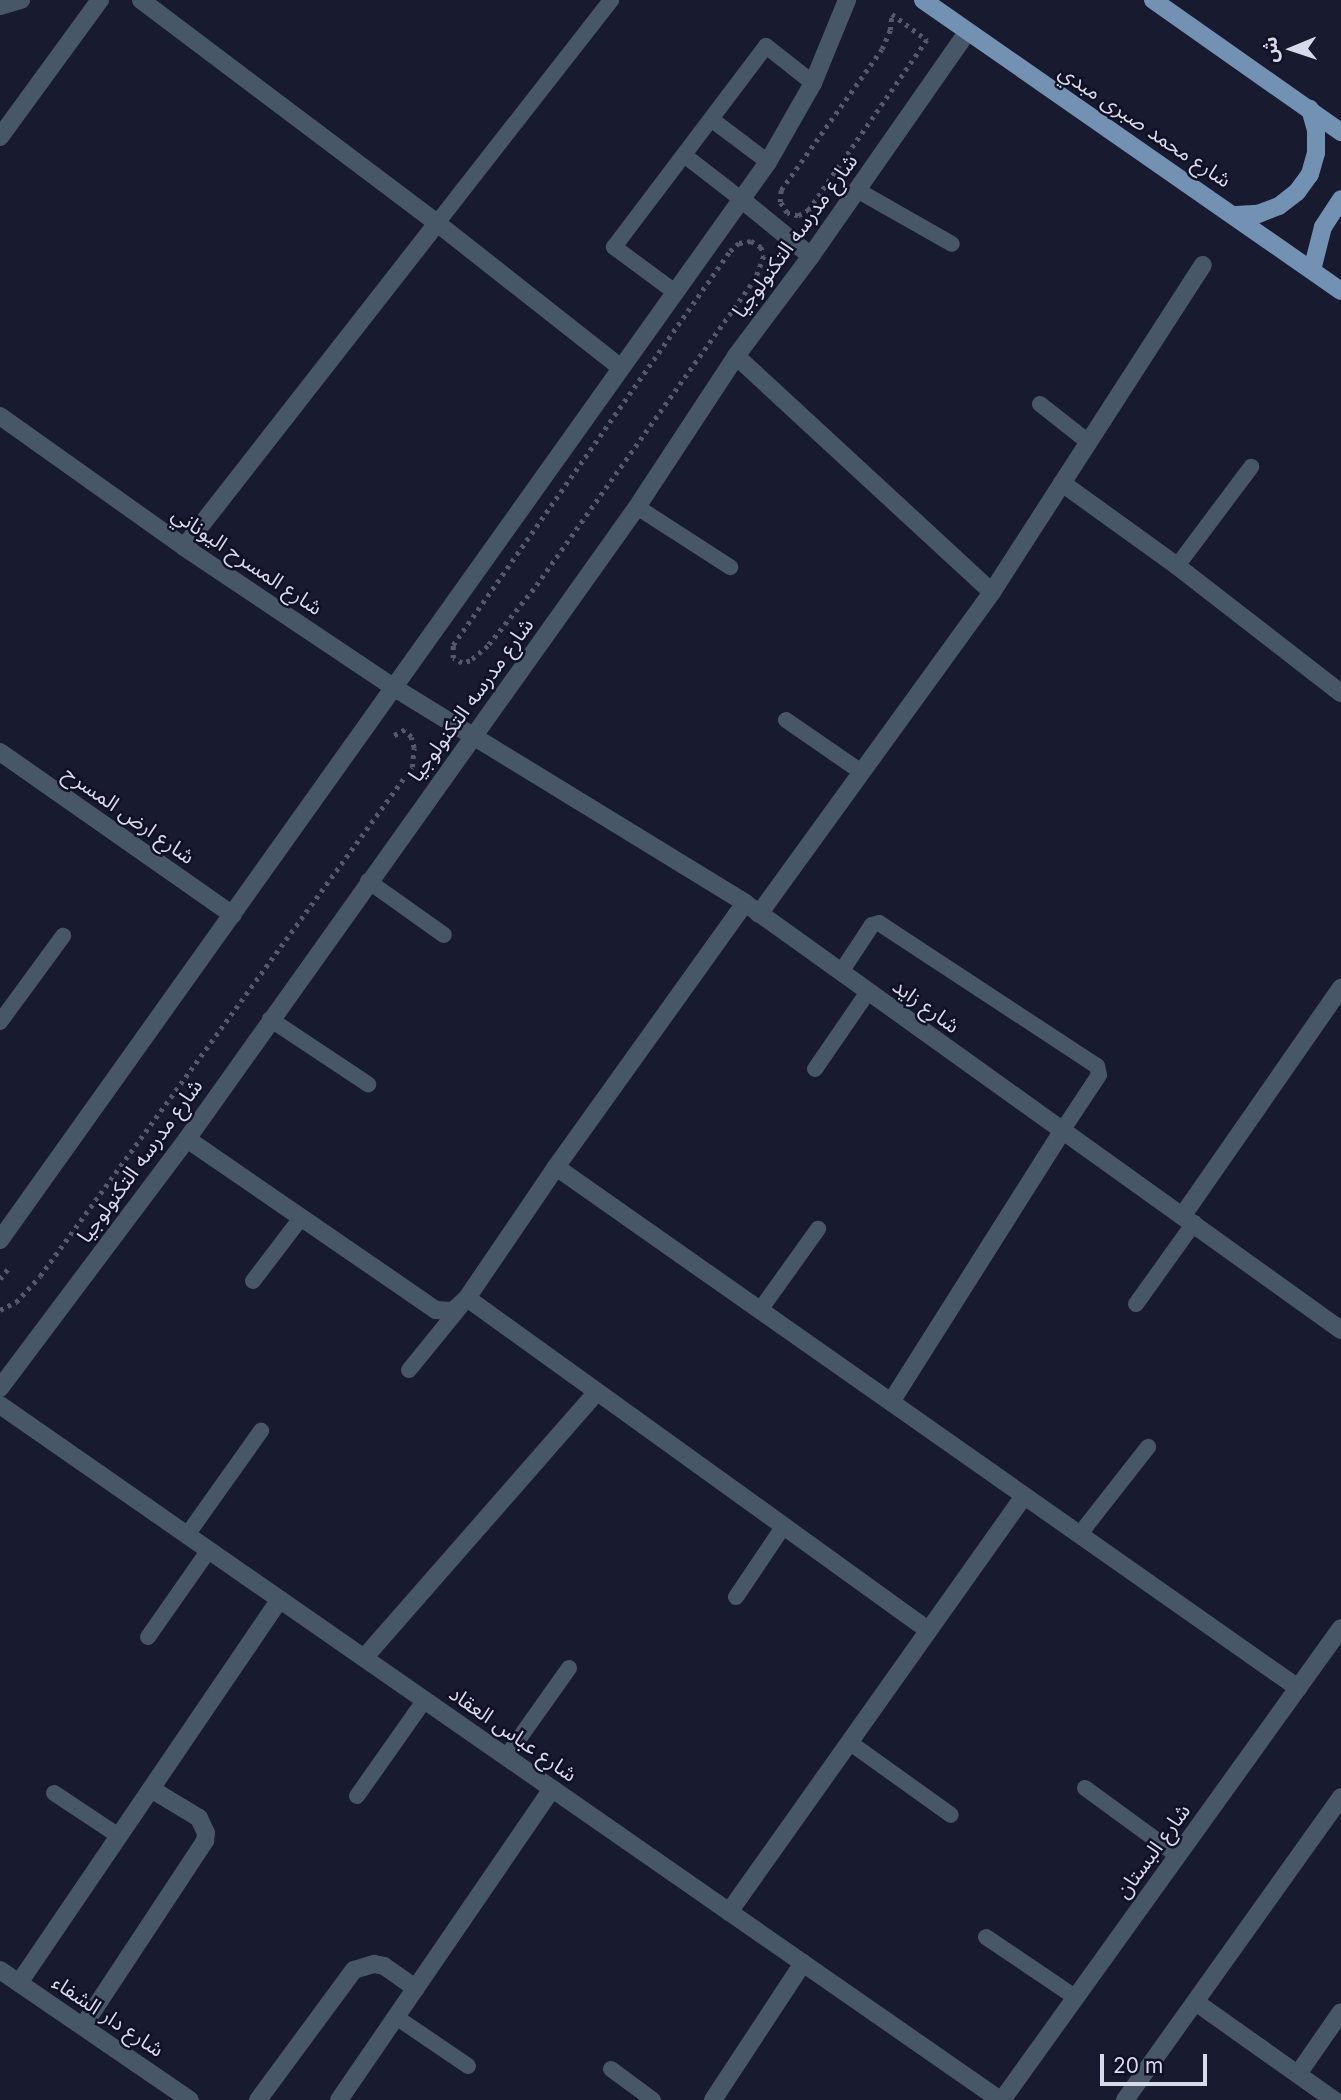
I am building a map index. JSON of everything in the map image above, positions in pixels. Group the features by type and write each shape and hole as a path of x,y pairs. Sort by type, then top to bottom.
{"main road":[{"name":"شارع محمد صبرى مبدي","path":"923,0 1236,215 1341,291"},
{"path":"1153,0 1341,132"},
{"path":"1236,215 1258,214 1279,206 1303,183 1316,153 1316,130 1310,109"},
{"path":"1312,270 1323,227 1341,199"}],"street":[{"path":"0,6 21,0"},
{"path":"0,137 100,0"},
{"path":"141,0 437,223 621,368"},
{"path":"0,1240 768,162 813,83 847,0"},
{"name":"شارع مدرسه التكنولوجيا","path":"0,1388 187,1139 368,881 637,508 736,356 811,256 967,32"},
{"path":"741,199 811,256"},
{"path":"184,547 437,223"},
{"path":"187,1139 436,1310 453,1311 464,1302 556,1167 860,771 992,593 1087,441 1203,265"},
{"path":"736,356 992,593"},
{"name":"شارع المسرح اليوناني","path":"0,416 184,547 472,737"},
{"path":"1062,483 1177,565 1341,692"},
{"name":"شارع زايد","path":"472,737 752,909 1341,1330"},
{"name":"شارع ارض المسرح","path":"0,752 233,915"},
{"path":"1188,1219 1341,988"},
{"path":"891,1402 1062,1131"},
{"path":"556,1167 1298,1688"},
{"path":"464,1302 929,1630"},
{"path":"364,1658 596,1393"},
{"name":"شارع عباس العقاد","path":"0,1405 1001,2100"},
{"path":"729,1912 1024,1496"},
{"path":"19,1983 280,1599"},
{"name":"شارع البستان","path":"1001,2100 1341,1628"},
{"path":"83,2026 205,1841 206,1833 198,1818 151,1789"},
{"path":"339,2100 552,1789"},
{"path":"1125,2100 1197,2003 1341,1797"},
{"path":"713,2100 803,1963"},
{"path":"258,2100 354,1970 374,1964 384,1966 416,1988"},
{"name":"شارع دار الشفاء","path":"0,1969 190,2100"},
{"path":"1197,2003 1334,2100"},
{"path":"1298,2074 1341,2012"}],"lane":[{"path":"437,223 611,0"},
{"path":"675,292 614,247 766,46 813,83"},
{"path":"711,119 768,162"},
{"path":"684,155 741,199"},
{"path":"858,190 952,244"},
{"path":"1040,404 1087,441"},
{"path":"1177,565 1251,467"},
{"path":"637,508 730,567"},
{"path":"786,720 860,771"},
{"path":"368,881 444,935"},
{"path":"841,972 872,925 879,923 1097,1066 1099,1074 1062,1131"},
{"path":"0,1022 63,936"},
{"path":"815,1069 868,992"},
{"path":"270,1019 368,1084"},
{"path":"253,1281 301,1218"},
{"path":"1136,1304 1188,1219"},
{"path":"760,1310 818,1229"},
{"path":"409,1370 464,1302"},
{"path":"187,1535 261,1431"},
{"path":"1079,1535 1148,1447"},
{"path":"736,1597 783,1527"},
{"path":"148,1637 209,1550"},
{"path":"506,1757 569,1668"},
{"path":"357,1796 424,1701"},
{"path":"849,1742 951,1815"},
{"path":"1085,1788 1177,1855"},
{"path":"54,1793 119,1836"},
{"path":"986,1937 1075,1997"},
{"path":"396,2017 468,2066"},
{"path":"611,2069 653,2100"}],"path":[{"path":"892,14 927,40 809,210 798,216 786,213 780,202 781,190 881,49 890,30 892,14"},
{"path":"751,241 761,247 762,267 717,333 534,589 488,646 470,661 462,663 453,658 453,645 730,251 739,243 751,241"},
{"path":"0,1310 16,1303 40,1276 412,767"}]}
